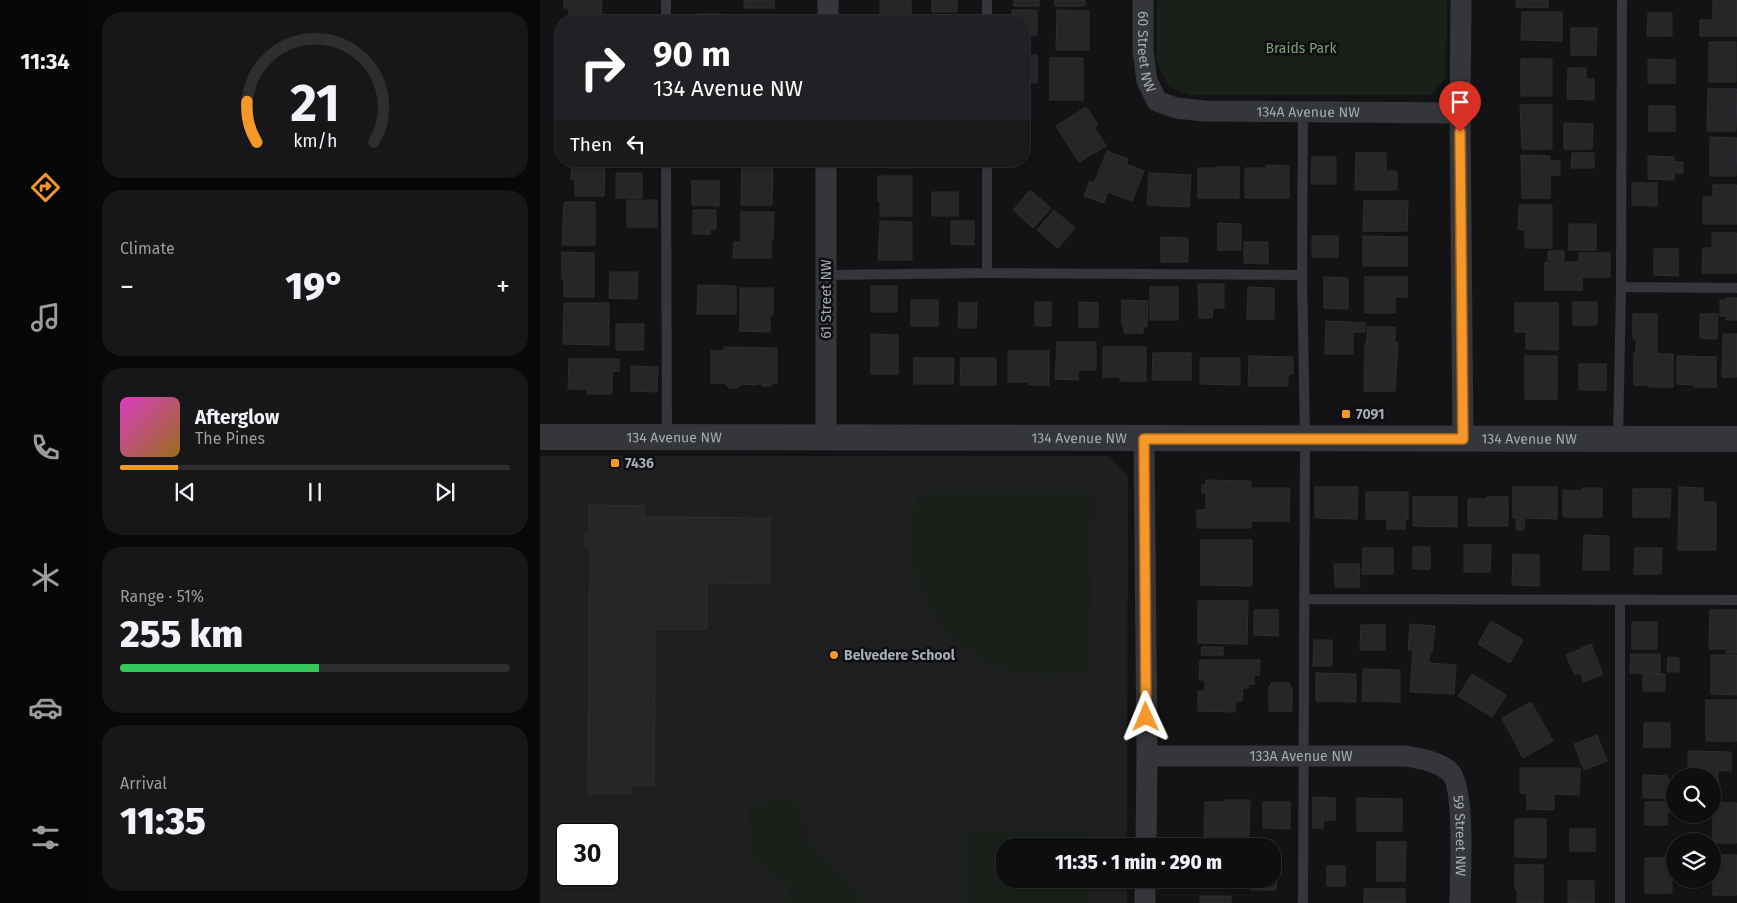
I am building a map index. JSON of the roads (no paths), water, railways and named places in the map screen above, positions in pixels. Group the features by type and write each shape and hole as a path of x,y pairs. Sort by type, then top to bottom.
{"street":[{"path":"828,0 828,15"},
{"name":"60 Street NW","path":"1143,0 1143,51 1147,81 1157,101"},
{"path":"1461,0 1460,112 1463,439"},
{"name":"134A Avenue NW","path":"1157,101 1176,108 1205,111 1460,112"},
{"name":"61 Street NW","path":"826,167 826,437"},
{"name":"134 Avenue NW","path":"540,437 1737,439"},
{"path":"1144,439 1146,838"},
{"name":"133A Avenue NW","path":"1147,756 1406,756 1433,761 1451,772"},
{"name":"59 Street NW","path":"1451,772 1459,793 1460,903"},
{"path":"1145,888 1145,903"}],"lane":[{"path":"666,0 666,15"},
{"path":"987,0 987,15"},
{"path":"1618,439 1621,287 1622,0"},
{"path":"1303,112 1302,275 1305,438 1303,903"},
{"path":"666,167 667,437"},
{"path":"987,167 987,273"},
{"path":"825,275 987,273 1302,275"},
{"path":"1621,287 1737,288"},
{"path":"1304,599 1737,600"},
{"path":"1620,600 1620,903"}],"place":[{"name":"7091","path":"1346,414"},
{"name":"7436","path":"615,463"},
{"name":"Belvedere School","path":"834,655"}],"park label":[{"name":"Braids Park","path":"1301,48"}]}
